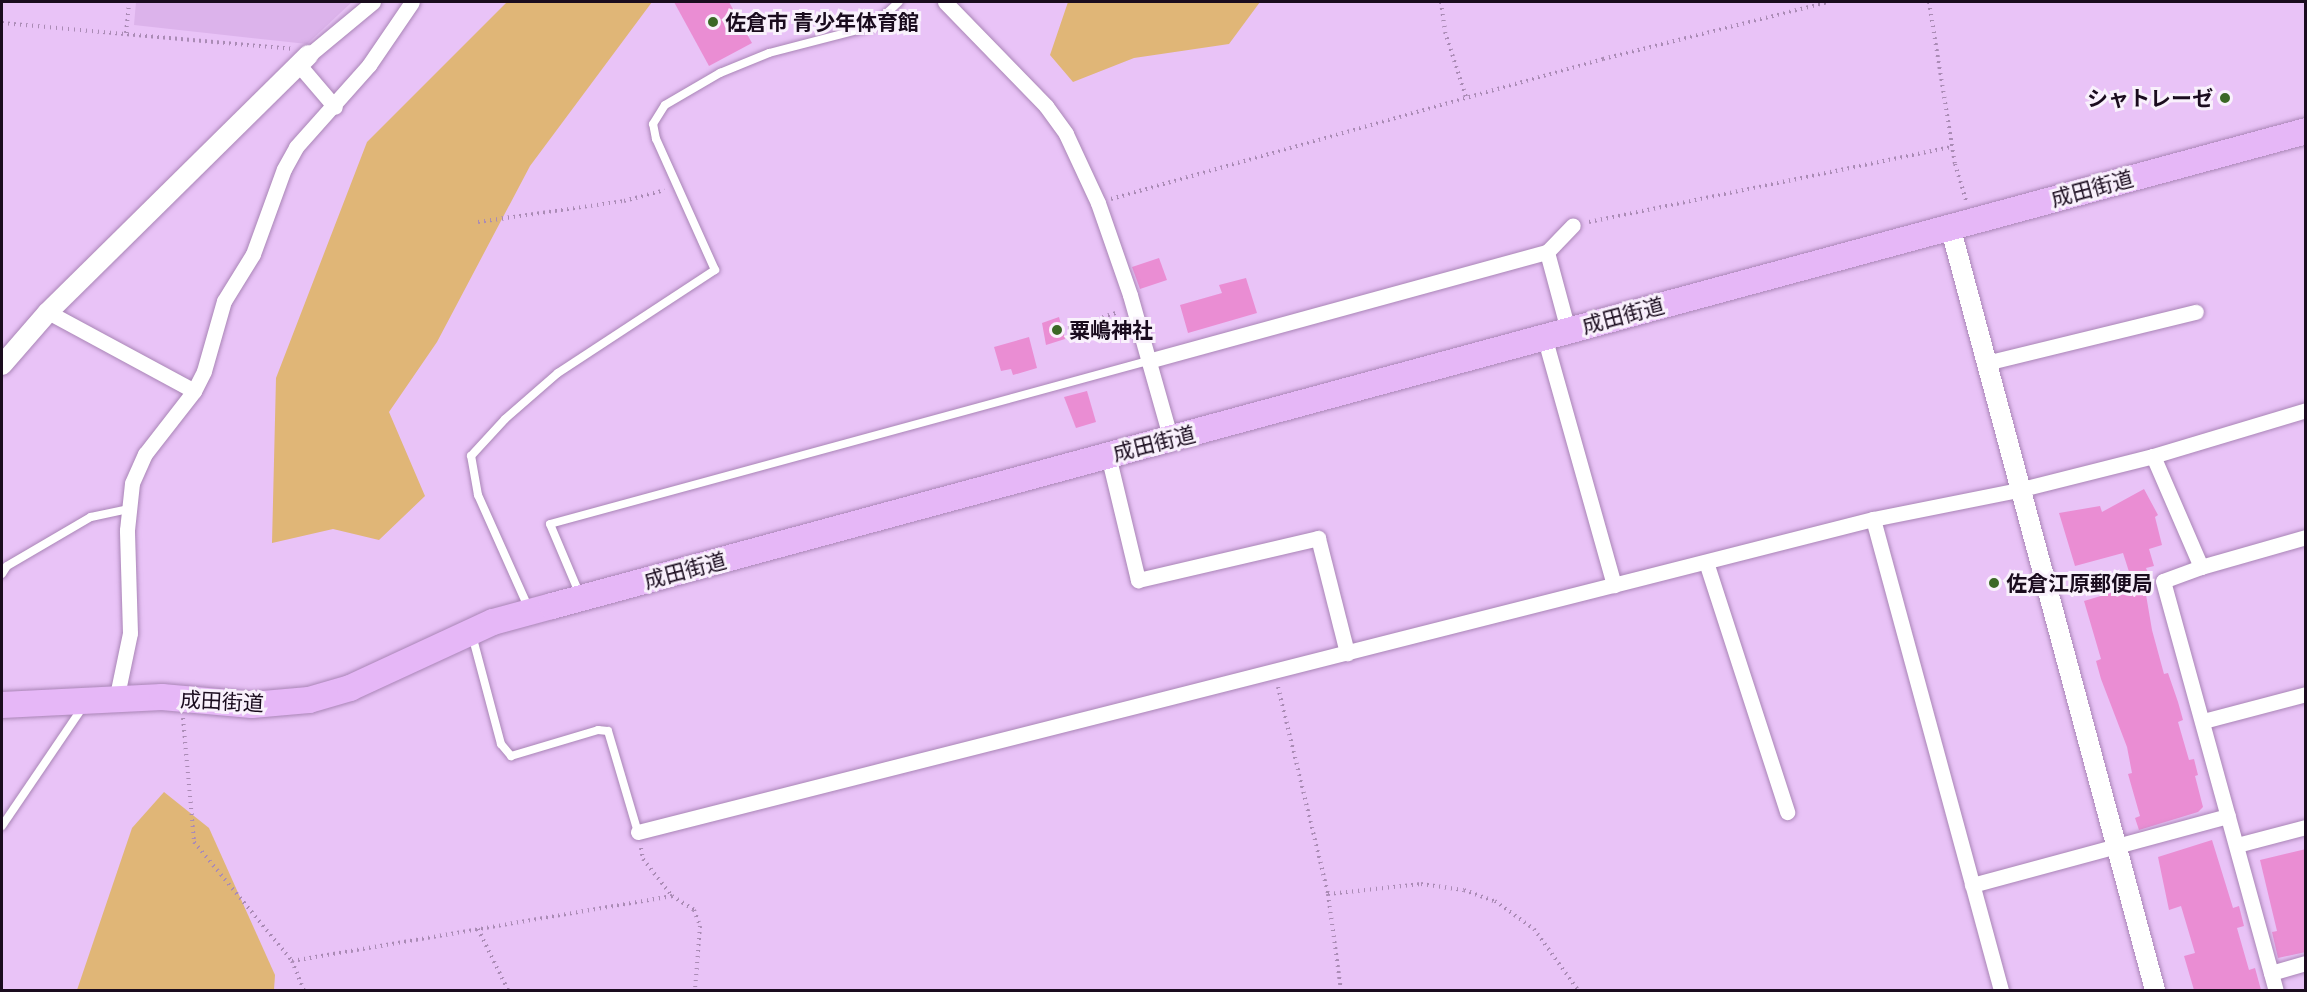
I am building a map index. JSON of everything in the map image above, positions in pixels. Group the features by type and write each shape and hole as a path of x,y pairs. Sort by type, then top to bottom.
{"highway":[{"name":"成田街道","path":"2,705 181,699 252,705 309,700 350,688 472,634 493,622 2306,131"}],"street":[{"path":"2,365 48,312 304,60 372,2"},
{"path":"116,700 130,633 127,599 129,509 132,483 145,454 194,391 204,371 224,301 253,254 284,169 296,147 335,107 412,2"},
{"path":"945,2 1046,106 1066,134 1098,203 1134,308 1171,440"},
{"path":"304,60 335,107"},
{"path":"1961,223 1986,363 2018,490 2155,990"},
{"path":"1148,361 1547,252 1573,225"},
{"path":"1547,252 1568,330"},
{"path":"48,312 194,391"},
{"path":"1986,363 2196,312"},
{"path":"1544,336 1614,585"},
{"path":"638,832 1873,519 2018,490 2153,456 2306,410"},
{"path":"1108,455 1138,580 1318,538 1347,653"},
{"path":"2153,456 2201,567"},
{"path":"1873,519 2001,990"},
{"path":"2276,990 2163,581 2201,567 2306,537"},
{"path":"1706,562 1787,812"},
{"path":"2203,721 2306,694"},
{"path":"1972,885 2228,816"},
{"path":"2237,845 2306,827"},
{"path":"2271,973 2306,963"}],"lane":[{"path":"530,612 478,495 471,456 505,419 558,373 715,270 677,186 653,124 665,105 720,73 769,53 873,26 899,2"},
{"path":"581,598 550,524 1148,361"},
{"path":"2,574 7,566 91,517 129,509"},
{"path":"472,634 501,744 511,756 598,730 608,731 638,832"},
{"path":"2,826 87,701"}],"path":[{"path":"126,33 129,2"},
{"path":"1441,2 1446,32 1466,97"},
{"path":"1098,203 1466,97 1828,2"},
{"path":"1929,2 1952,147 1961,223"},
{"path":"2,23 282,46 304,60"},
{"path":"1573,225 1952,147"},
{"path":"478,222 624,201 677,186"},
{"path":"1068,328 1134,308"},
{"path":"1274,671 1328,894 1341,990"},
{"path":"181,699 194,842 292,961 304,990"},
{"path":"638,832 643,859 672,896 694,910 700,926 695,990"},
{"path":"1328,894 1421,884 1464,890 1494,901 1534,930 1578,990"},
{"path":"292,961 672,896"},
{"path":"478,929 508,990"}],"shaded area":[{"path":"136,2 352,2 307,44 134,25"},
{"path":"507,2 652,2 530,166 437,342 389,412 425,496 379,540 333,529 272,543 276,378 367,142"},
{"path":"1068,2 1260,2 1229,44 1134,58 1073,82 1050,55"},
{"path":"164,792 209,828 275,975 274,990 77,990 132,828"}],"building":[{"name":"佐倉市 青少年体育館","path":"674,2 729,2 752,43 709,66"},
{"path":"1159,258 1167,280 1140,289 1132,267"},
{"path":"1246,278 1257,313 1188,333 1180,305 1222,293 1219,285"},
{"path":"1059,317 1065,339 1046,345 1042,323"},
{"path":"1029,337 1037,368 1013,375 1011,369 1001,371 994,347"},
{"path":"1087,391 1096,422 1076,428 1064,397"},
{"path":"2144,489 2158,515 2155,517 2162,545 2149,549 2154,566 2146,568 2148,573 2131,578 2123,553 2075,566 2059,513 2100,506 2102,512"},
{"path":"2144,583 2152,630 2164,674 2168,673 2178,702 2183,720 2178,722 2189,760 2194,759 2198,775 2195,776 2203,807 2198,812 2139,830 2135,818 2140,816 2128,774 2132,773 2127,747 2101,679 2096,661 2101,659 2084,601"},
{"path":"2212,840 2233,908 2239,906 2244,926 2237,928 2249,970 2255,968 2261,990 2194,990 2184,956 2195,953 2181,906 2169,910 2158,857"},
{"path":"2306,849 2306,952 2278,958 2272,932 2277,931 2260,860"}],"place":[{"name":"佐倉市 青少年体育館","path":"713,22"},
{"name":"シャトレーゼ","path":"2225,98"},
{"name":"粟嶋神社","path":"1057,330"},
{"name":"佐倉江原郵便局","path":"1994,583"}]}
